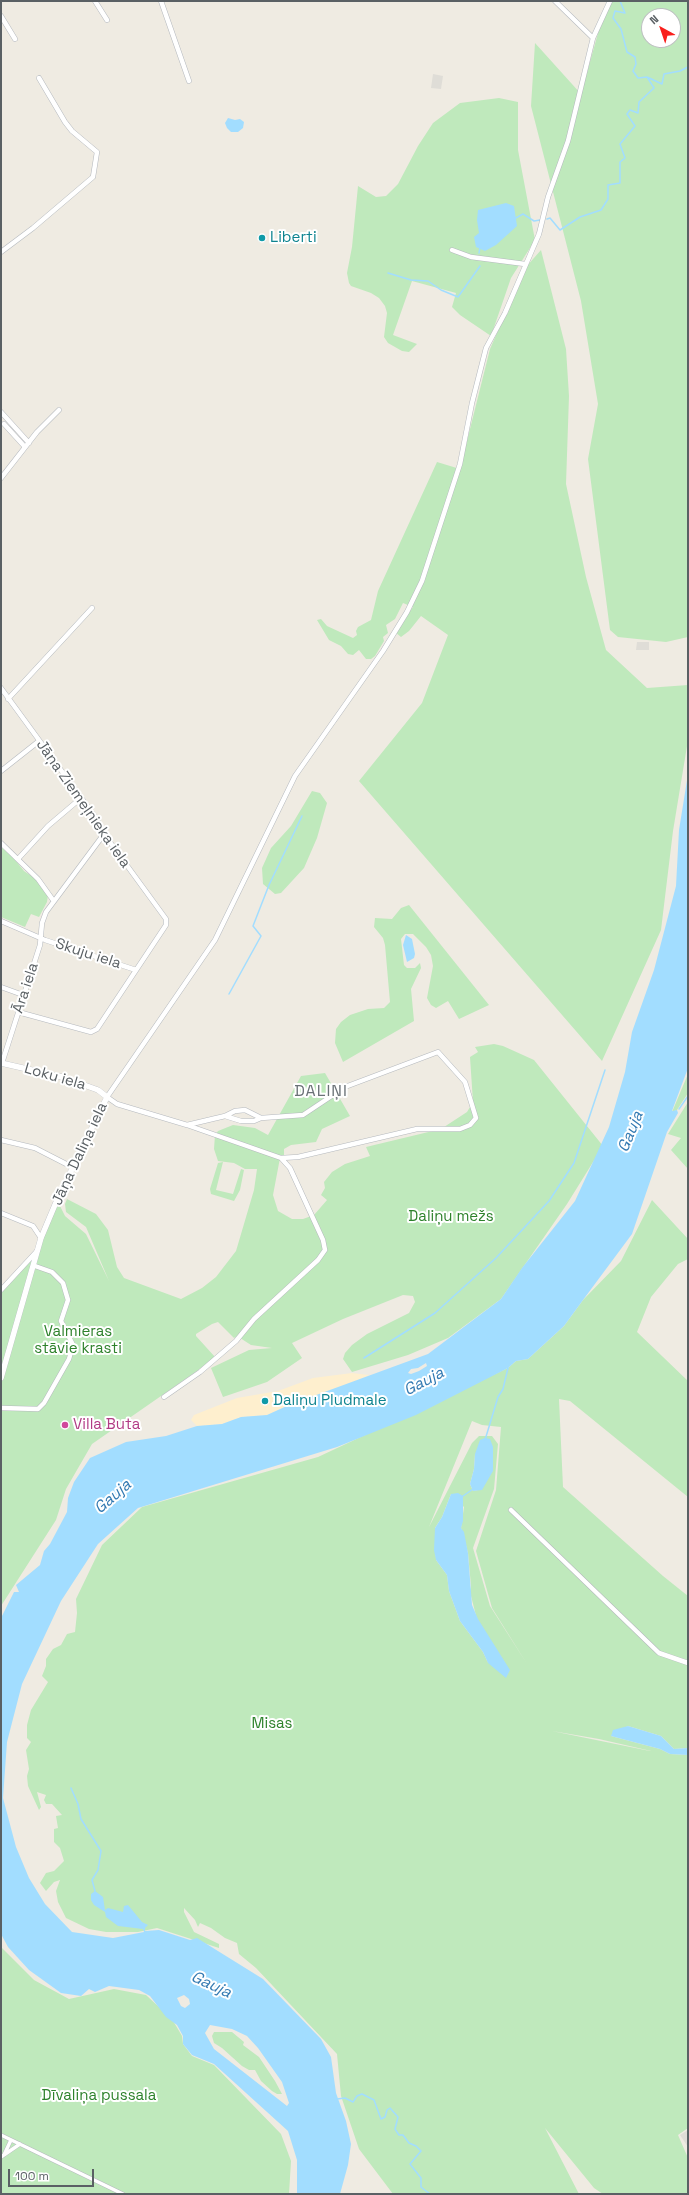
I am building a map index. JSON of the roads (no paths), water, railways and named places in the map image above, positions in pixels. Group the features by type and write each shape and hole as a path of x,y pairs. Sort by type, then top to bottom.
{"street":[{"path":"95,1 107,20"},
{"path":"161,1 189,81"},
{"path":"555,1 593,38"},
{"name":"Jāņa Daliņa iela","path":"1,1378 35,1266 41,1238 107,1097 215,940 295,776 383,651 407,612 422,581 460,464 472,403 486,348 505,314 539,234 548,197 568,141 593,38 610,1"},
{"path":"1,16 15,39"},
{"path":"1,252 33,228 92,177 97,152 72,131 39,78"},
{"path":"452,250 471,257 525,264"},
{"path":"1,478 25,447 59,410"},
{"path":"1,412 29,443"},
{"path":"4,424 25,447"},
{"path":"8,699 92,608"},
{"name":"Jāņa Ziemeļnieka iela","path":"1,688 96,818 104,834 166,919 166,925 136,970"},
{"path":"1,771 39,741"},
{"path":"18,859 48,826 81,798"},
{"name":"Āra iela","path":"2,1063 40,945 42,923 54,900 104,834"},
{"path":"1,843 38,879 54,900"},
{"path":"1,921 40,937"},
{"name":"Skuju iela","path":"40,937 136,970"},
{"path":"18,1012 92,1032 97,1029 136,970"},
{"path":"1,987 23,995"},
{"path":"107,1097 117,1104 187,1125 282,1158 298,1157 417,1129 460,1129 470,1125 476,1118 465,1082 438,1052 345,1087 303,1115 261,1118 254,1121 241,1121 225,1116"},
{"name":"Loku iela","path":"2,1063 62,1077 98,1090 107,1097"},
{"path":"187,1125 225,1116 235,1111 245,1110 261,1118"},
{"path":"1,1140 35,1148 74,1168"},
{"path":"164,1397 200,1372 236,1341 254,1319 318,1260 326,1250 323,1240 290,1168 282,1158"},
{"path":"1,1212 33,1226 41,1238"},
{"path":"1,1290 37,1251"},
{"path":"1,1408 38,1409 69,1359 73,1345 61,1321 68,1300 63,1283 52,1272 35,1266"},
{"path":"511,1510 659,1653 688,1663"},
{"path":"1,2135 123,2194"},
{"path":"2,2157 11,2140"},
{"path":"2,2157 20,2144"}],"water":[{"path":"228,118 235,120 240,119 244,122 243,128 238,132 231,132 225,123"},
{"path":"506,203 514,206 517,226 496,245 485,251 476,247 474,237 479,233 477,220 478,210"},
{"name":"Gauja","path":"688,774 688,1068 672,1111 677,1110 678,1113 667,1132 632,1234 564,1326 528,1359 516,1361 508,1368 416,1415 337,1447 138,1508 98,1544 61,1601 22,1684 7,1742 3,1798 16,1847 29,1878 45,1904 72,1932 113,1938 144,1932 143,1929 118,1926 106,1917 105,1912 94,1905 91,1900 91,1894 95,1891 103,1897 105,1910 108,1908 123,1912 124,1906 128,1905 142,1922 148,1925 145,1928 145,1931 159,1930 190,1940 197,1938 263,1979 321,2039 331,2057 336,2093 346,2121 351,2144 348,2165 340,2194 297,2194 297,2160 288,2131 214,2064 192,2055 183,2044 183,2036 177,2025 166,2017 150,1996 139,1990 109,1986 95,1992 89,1989 81,1996 61,1993 29,1970 8,1947 1,1934 1,1618 14,1592 19,1592 16,1585 40,1565 44,1551 50,1544 67,1512 68,1498 74,1482 90,1458 126,1442 166,1436 197,1426 222,1424 241,1417 267,1415 289,1405 428,1354 501,1299 522,1268 575,1201 609,1127 625,1072 632,1032 654,970 676,886 679,830","holes":["426,1363 427,1366 419,1371 411,1374 408,1373 411,1369 418,1368","184,1995 189,1999 190,2004 185,2008 181,2006 177,1998","210,2025 232,2029 247,2036 258,2048 282,2082 289,2103 287,2106 214,2049 205,2033"]},
{"path":"406,935 412,939 415,954 414,958 407,962 403,945"},
{"path":"485,1438 490,1439 493,1447 493,1471 482,1490 473,1491 470,1484 474,1469 475,1454 480,1440"},
{"path":"458,1493 463,1496 463,1521 461,1528 464,1532 468,1553 472,1605 478,1619 510,1670 506,1678 488,1663 483,1652 460,1621 449,1591 447,1575 436,1560 434,1550 435,1528 442,1517 451,1494"},
{"path":"628,1726 661,1736 674,1749 688,1748 688,1755 670,1754 660,1749 611,1736 613,1730"}],"waterway":[{"path":"620,1 625,13 615,11 613,18 621,29 627,52 635,57 636,64 633,71 638,78 647,77"},
{"path":"547,219 550,218 560,230 580,217 601,210 608,199 608,185 620,183 620,162 625,158 620,144 635,126 627,114 630,110 638,113 639,102 654,88 647,77 662,84 664,74 680,71 688,67"},
{"path":"514,219 523,214 534,221 540,220"},
{"path":"479,253 480,247"},
{"path":"388,273 411,280 428,281 441,290 458,297 480,266"},
{"path":"229,994 261,936 253,926 269,885 302,816"},
{"path":"364,1358 435,1313 496,1258 549,1201 574,1163 605,1070"},
{"path":"679,1109 688,1096"},
{"path":"485,1440 498,1397 503,1389 508,1368"},
{"path":"463,1496 473,1489"},
{"path":"71,1788 78,1804 81,1819 101,1851 98,1870 92,1880 95,1891"},
{"path":"337,2099 345,2098 353,2102 357,2096 362,2094 374,2100 381,2119 385,2117 387,2110 390,2108 398,2117 395,2129 399,2135 403,2135 409,2143 416,2146 421,2151 410,2164 421,2178 421,2187 430,2194"}],"place":[{"name":"Liberti","path":"262,238"},
{"name":"Daliņu Pludmale","path":"265,1401"},
{"name":"Villa Buta","path":"65,1425"}],"district":[{"name":"DALIŅI","path":"321,1092"}],"park label":[{"name":"Daliņu mežs","path":"451,1217"},
{"name":"Valmieras stāvie krasti","path":"78,1340"},
{"name":"Misas","path":"272,1724"},
{"name":"Dīvaliņa pussala","path":"99,2096"}]}
